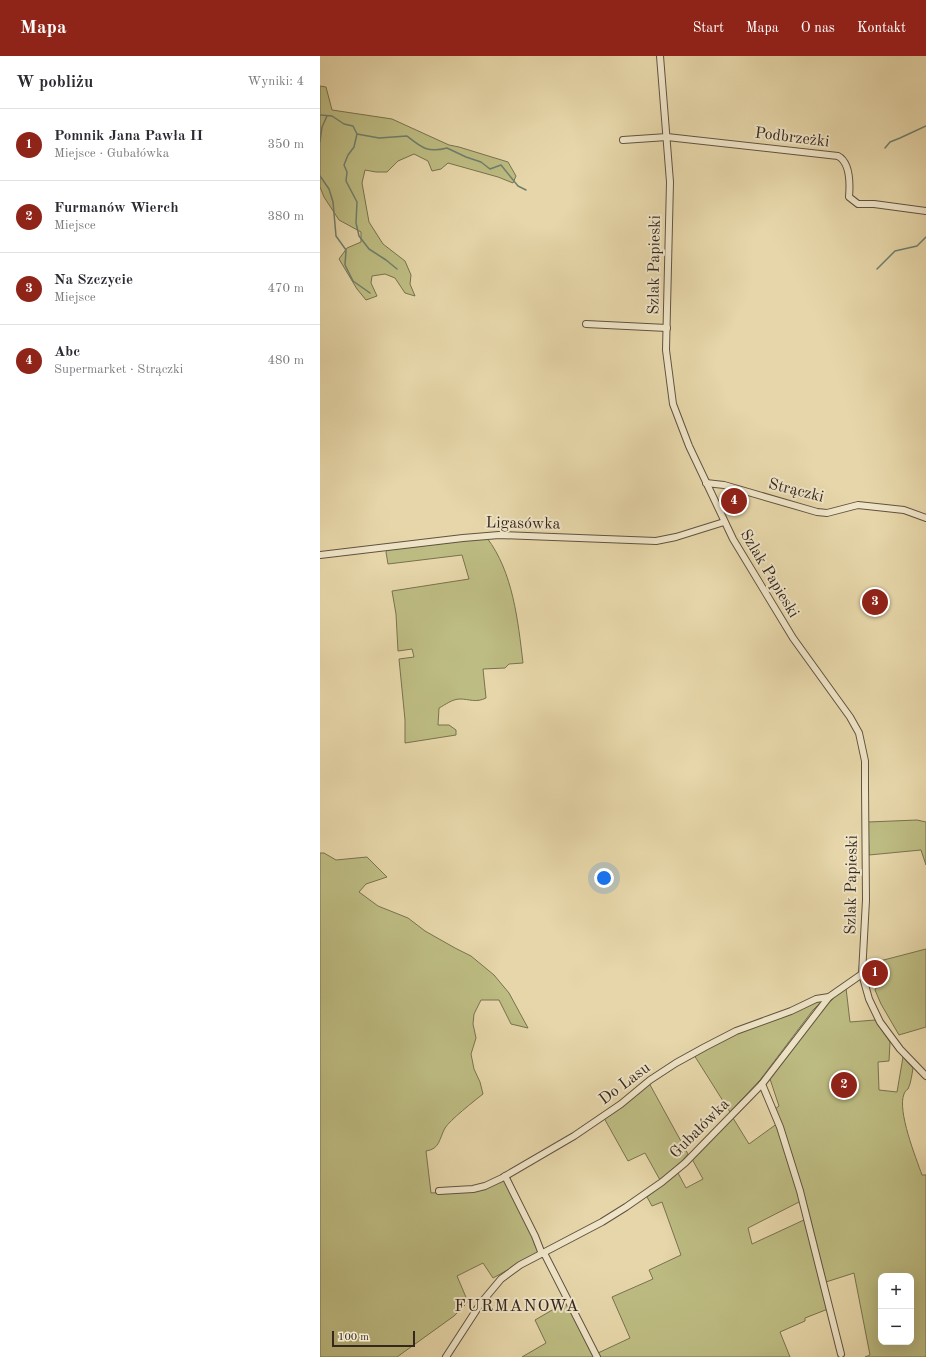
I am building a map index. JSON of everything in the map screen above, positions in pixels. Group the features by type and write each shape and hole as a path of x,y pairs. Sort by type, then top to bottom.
{"street":[{"name":"Szlak Papieski","path":"660,56 670,182 667,358 674,404 688,446 733,539 793,638 850,717 859,734 865,761 866,900 862,974"},
{"name":"Podbrzeżki","path":"623,140 667,137 838,156 842,158 845,163 849,180 849,197 853,201 858,204 874,204 926,211"},
{"path":"586,324 667,328"},
{"name":"Strączki","path":"706,483 724,485 817,512 826,513 858,505 904,510 926,518"},
{"name":"Ligasówka","path":"320,555 500,535 656,541 676,537 724,522"},
{"path":"862,974 868,999 885,1031 907,1057 926,1076"},
{"name":"Gubałówka","path":"446,1357 481,1303 500,1279 520,1266 602,1222 662,1182 685,1163 762,1084 829,997 862,974"},
{"name":"Do Lasu","path":"439,1191 473,1189 485,1186 574,1136 621,1104 650,1080 688,1056 736,1031 791,1011 816,999 829,997"},
{"path":"762,1084 780,1127 800,1191 841,1354"},
{"path":"505,1176 543,1254 597,1357"}],"shaded area":[{"path":"320,86 326,87 332,110 392,119 449,145 508,162 516,176 513,183 498,177 448,163 441,169 432,171 428,161 414,154 398,161 387,172 365,170 362,183 369,222 383,244 405,261 411,275 410,284 415,296 405,293 395,278 385,274 372,276 371,283 377,296 366,300 357,289 339,259 347,248 361,242 361,232 339,220 324,197 320,187"},
{"path":"487,538 496,551 503,566 513,598 523,663 509,664 505,668 483,669 486,698 476,701 457,699 439,708 438,725 449,725 456,730 456,735 405,743 405,720 399,659 414,657 412,649 398,651 396,614 392,591 469,579 462,555 388,564 386,552 387,550"},
{"path":"917,820 926,822 926,865 921,850 869,855 868,822"},
{"path":"320,853 324,853 336,860 367,857 387,877 366,884 359,892 378,906 408,918 425,931 471,956 494,975 509,993 528,1028 511,1024 499,1000 481,1000 474,1014 473,1024 476,1038 471,1054 474,1069 480,1082 483,1094 462,1111 445,1128 437,1146 426,1151 431,1193 473,1191 509,1176 544,1250 493,1278 483,1263 457,1276 468,1302 454,1316 397,1357 320,1357"},
{"path":"926,949 926,1027 899,1035 881,1004 875,990 879,982 876,962"},
{"path":"846,988 850,1022 875,1020 890,1042 889,1061 878,1062 879,1090 897,1092 903,1057 913,1068 910,1084 904,1093 903,1111 905,1123 922,1175 926,1175 926,1357 865,1357 870,1355 854,1273 826,1282 805,1198 775,1109 779,1106 770,1079 825,1006"},
{"path":"820,1000 821,1002 813,1010 760,1080 730,1112 694,1055 721,1040"},
{"path":"649,1083 688,1154 660,1180 645,1153 628,1161 604,1118"},
{"path":"733,1118 749,1144 778,1123 801,1201 748,1228 752,1244 806,1219 828,1309 805,1318 805,1321 780,1332 790,1357 599,1357 598,1353 630,1338 612,1297 653,1279 649,1270 681,1255 662,1202 652,1206 647,1197 678,1173 686,1188 703,1179 692,1159"},
{"path":"566,1302 594,1357 522,1357 546,1343 535,1320"}],"waterway":[{"path":"320,115 332,116 344,124 353,126 357,134 379,138 407,136 417,144 430,150 447,148 481,162 490,169 501,165 518,186 526,190"},
{"path":"320,142 322,127 327,116"},
{"path":"885,148 890,142 926,126"},
{"path":"357,134 354,147 348,155 344,165 347,172 346,181 357,202 356,223 359,236 369,249 397,269"},
{"path":"320,176 329,189 333,202 336,236 346,250 345,265 353,281 370,293"},
{"path":"877,269 895,251 917,246 926,237"}],"place":[{"name":"Abc","path":"734,501"},
{"name":"Na Szczycie","path":"875,602"},
{"name":"Pomnik Jana Pawła II","path":"875,973"},
{"name":"Furmanów Wierch","path":"844,1085"}],"district":[{"name":"FURMANOWA","path":"517,1306"}]}
